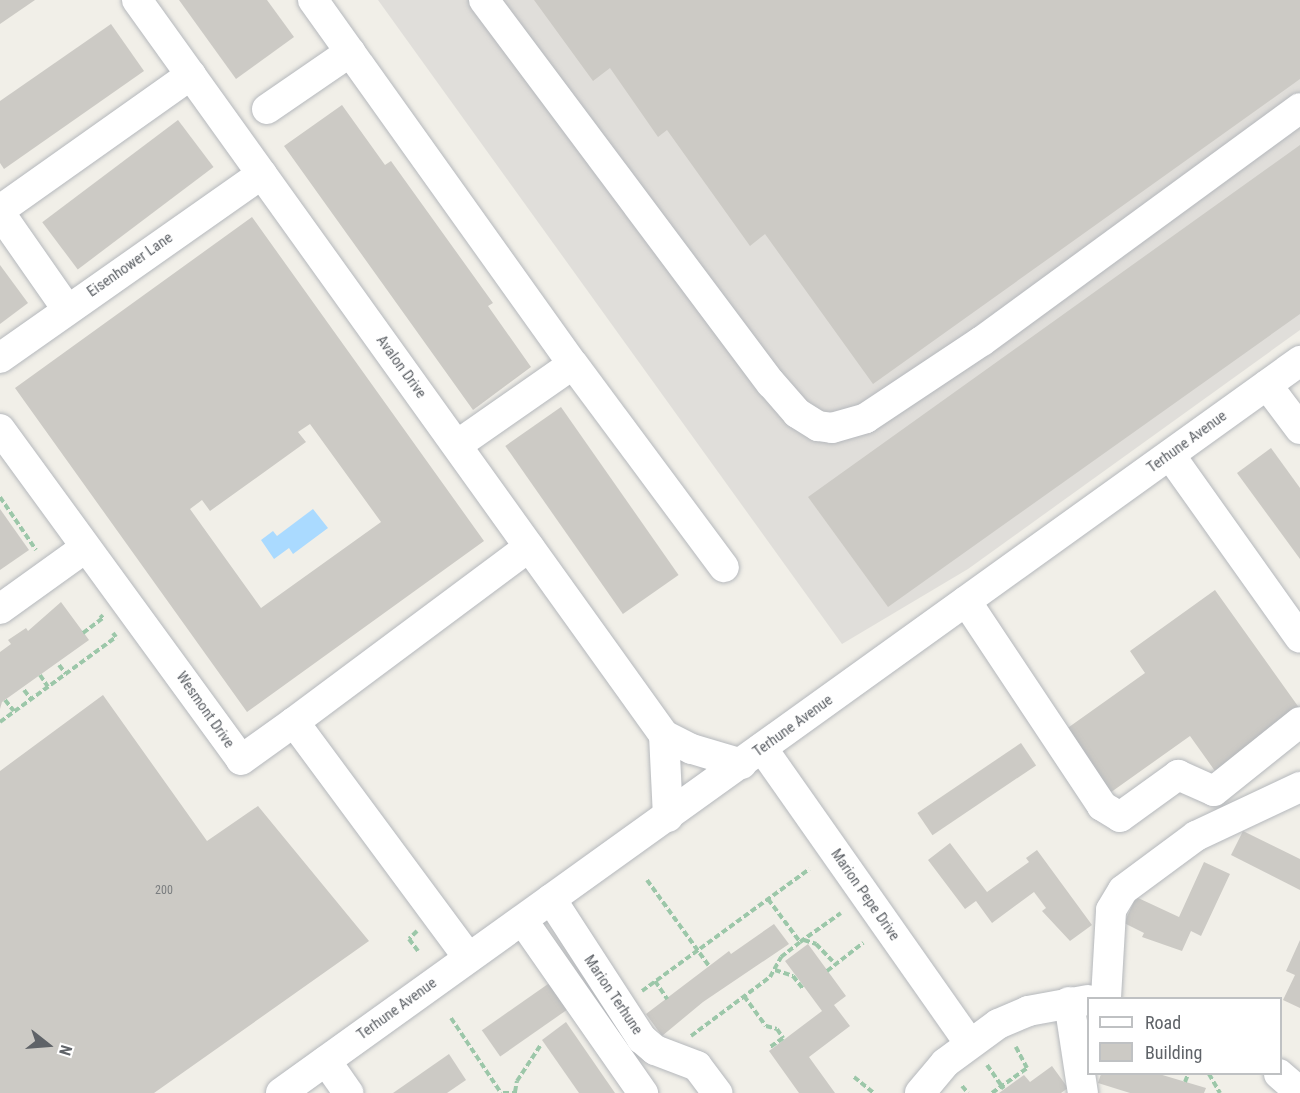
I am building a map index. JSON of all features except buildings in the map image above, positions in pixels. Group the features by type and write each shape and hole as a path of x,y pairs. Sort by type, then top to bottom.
{"street":[{"name":"Avalon Drive","path":"137,0 664,735 692,749 752,756"},
{"path":"313,0 573,364 724,567"},
{"path":"484,0 771,383 797,413 818,426 832,428 866,418 982,341 1300,108"},
{"path":"267,109 350,52"},
{"path":"67,309 0,212 191,75"},
{"name":"Eisenhower Lane","path":"0,358 262,174"},
{"name":"Terhune Avenue","path":"283,1091 468,957 523,921 668,817 1300,361"},
{"path":"456,445 573,364"},
{"path":"1267,385 1300,429"},
{"name":"Wesmont Drive","path":"0,429 241,760 294,722"},
{"path":"1170,455 1300,638"},
{"path":"468,957 294,722 530,547"},
{"path":"0,609 86,548"},
{"path":"966,601 1043,721 1102,806 1120,817 1178,775 1214,791 1300,722"},
{"path":"664,735 668,817"},
{"name":"Marion Pepe Drive","path":"752,756 978,1054"},
{"path":"1106,997 1110,891 1145,871 1196,836 1300,787"},
{"name":"Marion Terhune","path":"551,899 619,1007 649,1044 697,1066 717,1093"},
{"path":"523,921 643,1093"},
{"path":"920,1093 978,1054 1028,1011 1079,1001 1083,1093"},
{"path":"326,1061 348,1093"},
{"path":"1280,1075 1300,1092"}],"path":[{"path":"0,496 36,546 35,553"},
{"path":"0,722 116,637 97,611"},
{"path":"83,633 103,618"},
{"path":"59,665 66,674"},
{"path":"40,675 48,687"},
{"path":"24,690 31,699"},
{"path":"5,700 14,712"},
{"path":"619,1007 809,869"},
{"path":"646,880 709,966"},
{"path":"768,899 802,941 816,944 835,964"},
{"path":"683,1041 775,970 781,957 841,913"},
{"path":"418,951 409,939 419,929"},
{"path":"827,971 863,943"},
{"path":"775,970 793,976 803,989"},
{"path":"655,981 667,999"},
{"path":"744,996 766,1026 777,1029 783,1038 770,1047"},
{"path":"452,1018 502,1093 516,1093 517,1081 540,1046"},
{"path":"992,1093 1003,1088 1027,1068 1016,1047"},
{"path":"978,1054 1003,1088"},
{"path":"1185,1082 1188,1075"},
{"path":"1210,1075 1220,1093"},
{"path":"855,1077 874,1093"},
{"path":"962,1086 968,1093"}],"shaded area":[{"path":"378,0 1300,0 1300,330 968,569 842,644"}],"water":[{"path":"313,509 328,528 293,554 289,548 274,559 261,540 273,531 277,536"}]}
